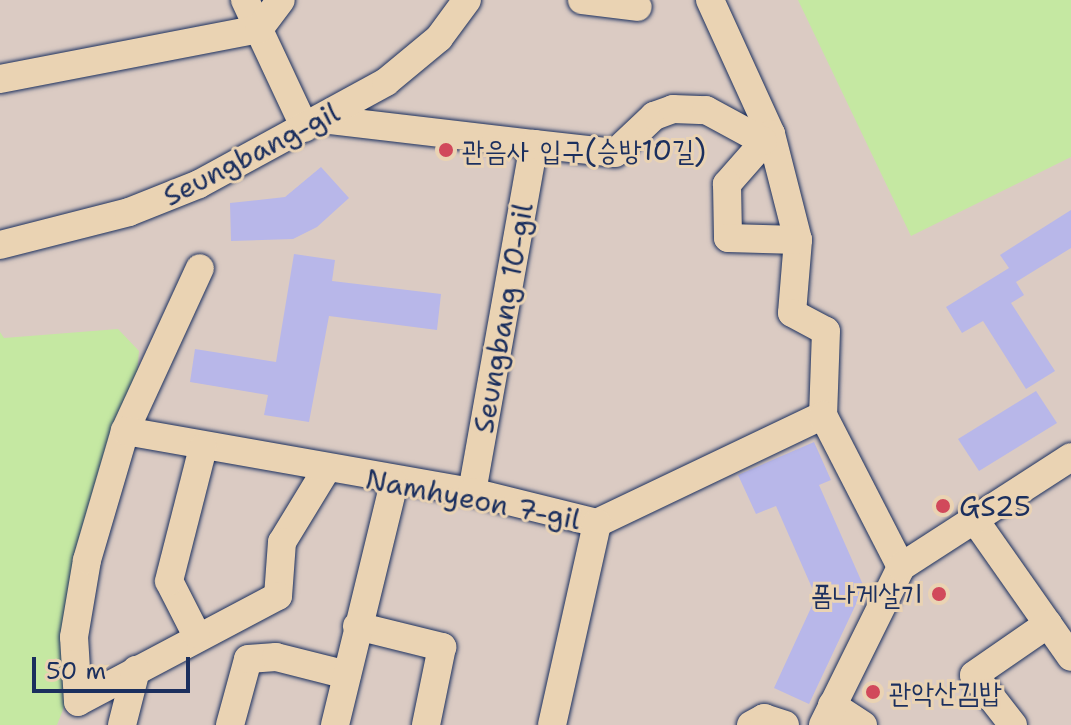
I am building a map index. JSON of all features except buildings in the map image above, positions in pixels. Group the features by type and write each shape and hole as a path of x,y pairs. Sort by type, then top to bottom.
{"street":[{"path":"245,0 313,123 615,153 654,116 673,109 706,110 767,138"},
{"path":"0,79 259,29 281,0"},
{"name":"Seungbang-gil","path":"0,245 166,200 313,123 397,73 439,38 467,0"},
{"path":"582,0 638,7"},
{"path":"710,0 767,138 798,240 792,313 826,331 823,415 901,567"},
{"path":"767,138 727,184 728,238 798,240"},
{"name":"Seungbang 10-gil","path":"472,492 534,144"},
{"path":"200,268 125,431 87,560 74,637 78,702 196,634 278,596 282,542 326,470"},
{"name":"Namhyeon 7-gil","path":"125,431 394,483 472,492 597,523 823,415"},
{"path":"196,634 169,581 203,448"},
{"path":"863,725 828,715 901,567 972,516 1071,457"},
{"path":"335,725 394,483"},
{"path":"972,516 1071,657"},
{"path":"554,725 597,523"},
{"path":"1013,725 974,675 1048,624"},
{"path":"357,626 442,647 426,725"},
{"path":"230,725 248,659 276,657 347,675"},
{"path":"123,725 136,670"},
{"path":"751,725 764,718 785,725"}],"green space":[{"path":"798,0 1071,0 1071,157 911,236"},
{"path":"118,329 139,351 134,410 75,679 57,725 0,725 0,332 4,338"}],"place":[{"name":"관음사 입구(승방10길)","path":"446,150"},
{"name":"GS25","path":"943,506"},
{"name":"폼나게살기","path":"939,594"},
{"name":"관악산김밥","path":"873,692"}]}
